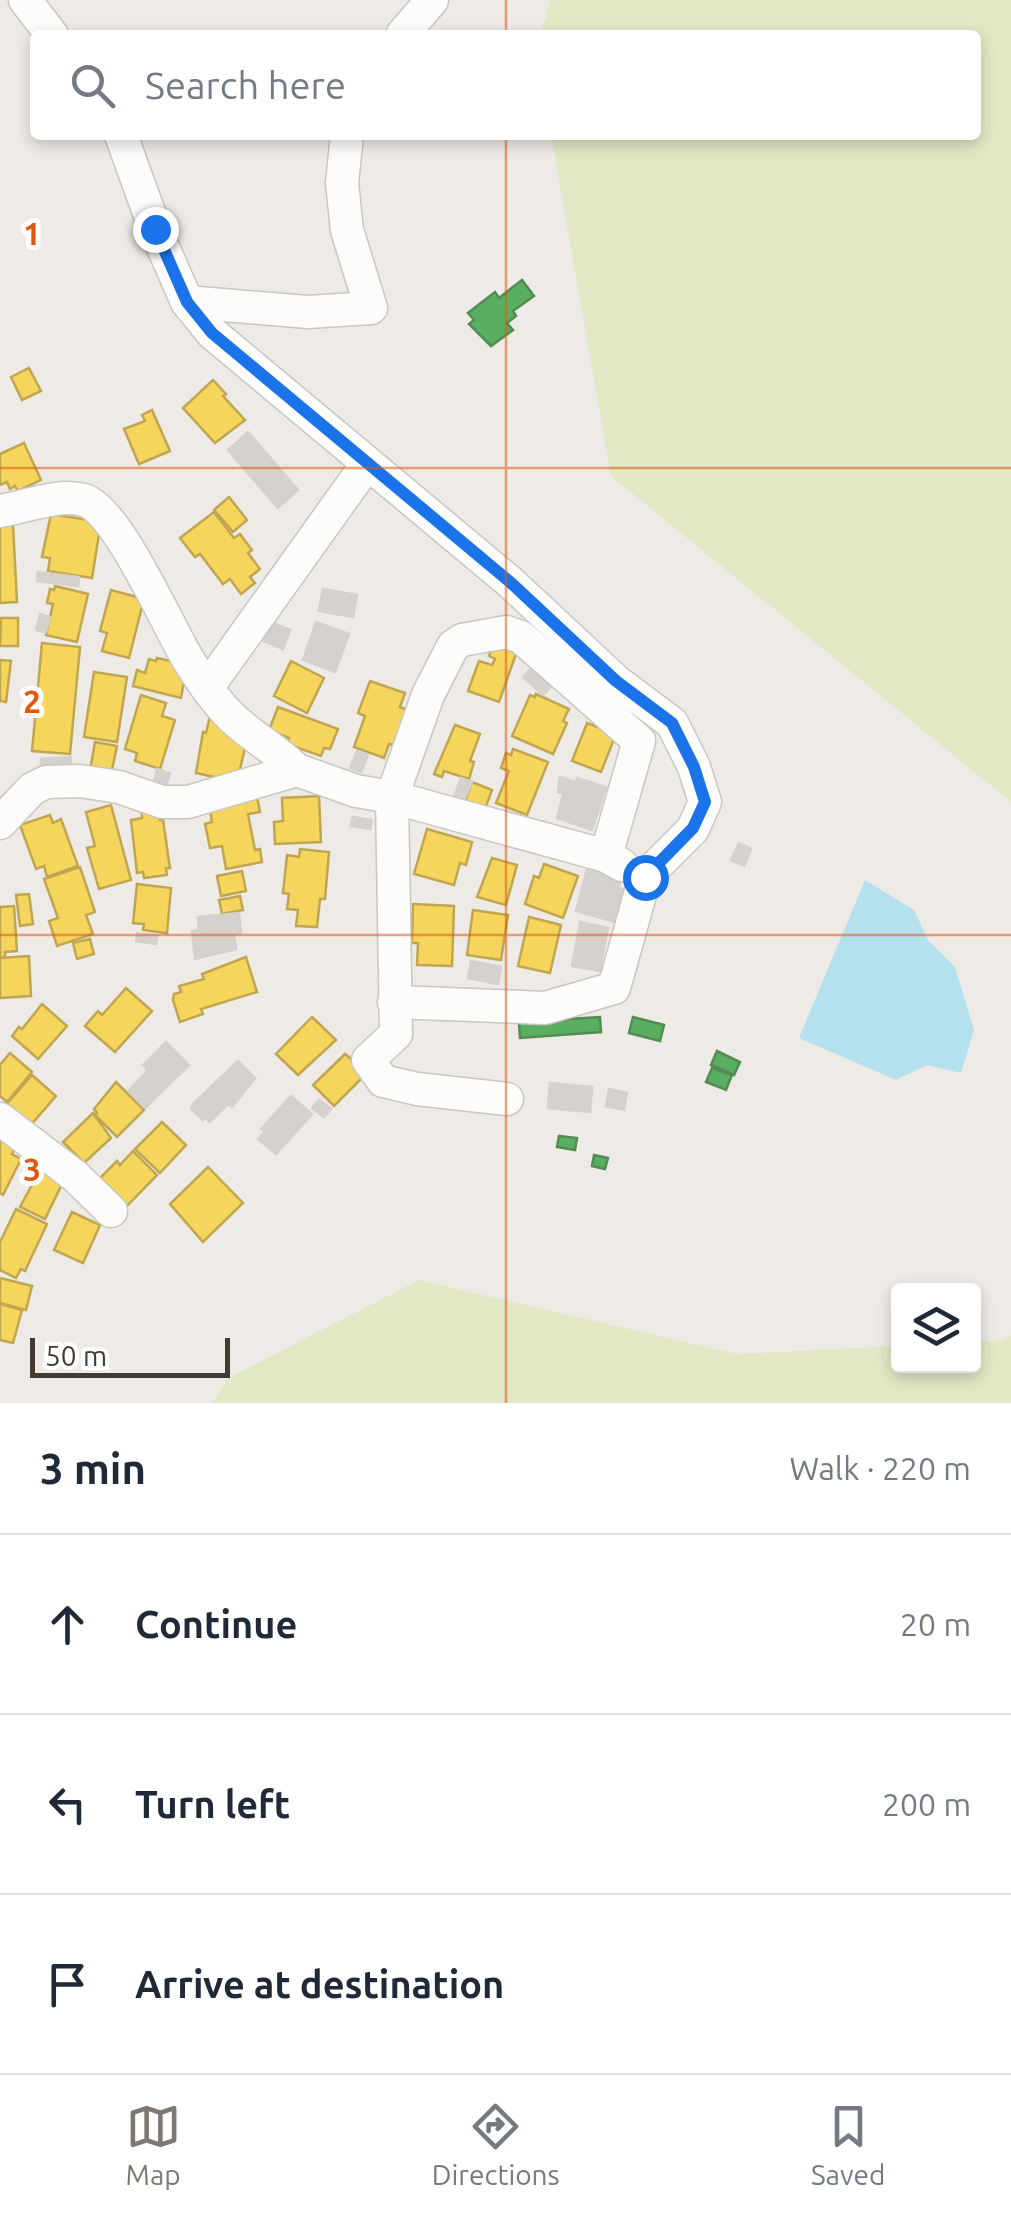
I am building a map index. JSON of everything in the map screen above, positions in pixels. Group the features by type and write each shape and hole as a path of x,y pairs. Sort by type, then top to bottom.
{"street":[{"path":"25,0 48,30"},
{"path":"406,30 432,0"},
{"path":"123,140 187,302 212,333 510,582 616,681 672,723 694,767 705,802 693,828 645,877 614,988 544,1008 394,1002"},
{"path":"187,302 308,312 371,308 346,230 342,183 346,140"},
{"path":"207,688 367,464"},
{"path":"0,512 64,499 87,501 103,514 144,575 207,688 234,720 297,770 356,791 392,797 606,856 645,877"},
{"path":"507,1100 416,1090 383,1080 368,1060 396,1034 392,797 428,694 453,646 462,640 506,632 521,638 639,741 606,856"},
{"path":"0,824 32,788 46,782 80,781 119,787 162,802 188,802 297,770"},
{"path":"0,1119 75,1176 111,1212"}],"green space":[{"path":"551,0 1011,0 1011,802 611,476 552,140 981,140 981,30 542,30"},
{"path":"419,1280 737,1354 891,1346 891,1373 981,1373 981,1342 1011,1335 1011,1403 212,1403 229,1378"}],"water":[{"path":"865,880 914,910 928,940 955,967 974,1030 961,1073 927,1065 896,1080 799,1038"}],"building: Homes":[{"path":"29,368 41,391 22,400 11,377"},
{"path":"213,380 245,420 215,443 183,408"},
{"path":"152,410 170,451 139,464 124,429 145,421 142,415"},
{"path":"24,443 41,480 18,491 15,486 10,489 7,482 0,485 0,454"},
{"path":"229,497 247,520 233,532 214,510"},
{"path":"214,512 234,538 240,534 260,569 250,577 255,583 241,594 230,579 223,584 200,554 195,557 180,538"},
{"path":"51,514 95,521 100,528 92,578 48,571 50,558 42,557"},
{"path":"0,525 13,525 17,602 0,603"},
{"path":"55,586 88,594 77,642 46,635 53,604 47,603 50,589"},
{"path":"111,590 144,599 129,658 102,651 107,633 100,631"},
{"path":"1,618 18,618 18,646 0,646"},
{"path":"42,643 80,647 70,754 32,751"},
{"path":"494,643 517,651 499,702 468,691 479,661 492,665 495,659 489,656"},
{"path":"149,659 187,665 181,698 133,686 137,670 145,673"},
{"path":"0,660 11,661 6,702 0,701"},
{"path":"291,661 324,678 307,713 274,696"},
{"path":"94,672 127,677 117,742 84,737"},
{"path":"370,681 405,693 400,707 407,710 394,745 389,744 384,758 354,747 365,716 358,713"},
{"path":"141,695 166,703 162,716 175,720 160,769 135,761 137,753 125,749"},
{"path":"530,695 569,709 553,754 512,736"},
{"path":"278,707 338,729 330,749 324,748 321,756 287,744 289,738 269,730"},
{"path":"211,712 248,735 237,782 196,773"},
{"path":"587,723 616,734 601,772 572,761"},
{"path":"455,725 480,734 470,761 474,762 469,779 444,771 442,777 434,774"},
{"path":"95,742 117,746 111,775 90,770"},
{"path":"513,749 548,762 527,815 496,803 509,771 501,768 506,753 511,755"},
{"path":"472,782 492,790 485,809 465,801"},
{"path":"319,796 321,842 275,844 274,822 283,821 282,798"},
{"path":"257,797 260,812 248,814 255,850 260,849 262,862 226,869 222,846 210,848 205,824 212,822 209,805"},
{"path":"111,805 131,880 99,889 87,848 95,846 86,812"},
{"path":"155,806 163,820 170,868 166,868 167,875 144,878 143,872 137,873 131,820 142,818 141,808"},
{"path":"50,815 53,823 61,819 78,866 47,877 44,866 36,869 20,825"},
{"path":"427,829 472,842 466,865 460,863 454,885 414,874"},
{"path":"300,849 329,852 325,899 320,899 317,927 296,926 298,910 287,909 289,894 283,893 287,855 299,857"},
{"path":"492,858 517,865 506,905 477,897"},
{"path":"544,864 578,876 563,918 525,904 534,876 539,878"},
{"path":"80,867 95,912 86,915 93,934 57,946 49,921 58,918 44,879"},
{"path":"242,871 246,891 221,896 217,876"},
{"path":"137,884 171,888 167,933 143,930 144,924 133,923"},
{"path":"29,894 33,924 20,926 16,895"},
{"path":"240,896 243,910 222,914 219,900"},
{"path":"413,904 454,906 452,966 417,965 418,943 412,943"},
{"path":"14,906 17,951 5,952 5,957 0,958 0,907"},
{"path":"473,910 508,915 501,960 467,955"},
{"path":"529,917 561,925 550,973 518,966"},
{"path":"90,939 94,954 77,959 73,943"},
{"path":"29,956 31,996 0,998 0,958"},
{"path":"246,957 257,992 201,1009 203,1014 180,1022 173,1000 174,994 181,992 179,986 204,979 202,974"},
{"path":"126,988 152,1011 115,1052 85,1026 98,1011 102,1015"},
{"path":"42,1004 67,1026 38,1059 12,1036"},
{"path":"312,1017 336,1040 298,1075 276,1054"},
{"path":"10,1053 32,1072 7,1102 0,1096 0,1065"},
{"path":"345,1054 368,1072 334,1106 313,1085"},
{"path":"32,1075 56,1096 29,1127 5,1106"},
{"path":"116,1082 144,1110 117,1137 95,1115 94,1109"},
{"path":"93,1113 111,1138 84,1163 63,1142"},
{"path":"162,1122 186,1145 160,1173 135,1149"},
{"path":"0,1139 16,1147 12,1154 21,1159 3,1195 0,1193"},
{"path":"133,1151 157,1175 125,1208 98,1180"},
{"path":"36,1159 63,1182 45,1219 20,1207 34,1181 27,1178"},
{"path":"208,1167 243,1203 203,1242 170,1204"},
{"path":"16,1209 47,1224 25,1271 21,1269 16,1278 0,1270 0,1242"},
{"path":"72,1212 100,1225 83,1263 54,1250"},
{"path":"0,1278 32,1286 26,1310 0,1303"},
{"path":"0,1304 22,1310 13,1343 0,1340"}],"building: Public":[{"path":"522,280 534,296 513,311 516,316 507,323 513,330 491,346 469,324 474,320 468,313 495,292 499,298"},
{"path":"600,1017 601,1032 520,1038 519,1022"},
{"path":"633,1017 664,1025 660,1041 629,1033"},
{"path":"717,1051 740,1062 734,1075 711,1065"},
{"path":"712,1068 732,1075 726,1090 706,1082"},
{"path":"559,1136 577,1138 575,1150 557,1147"},
{"path":"594,1155 608,1158 605,1169 592,1166"}],"building: Other":[{"path":"248,432 298,490 278,508 228,450"},
{"path":"38,572 79,577 78,586 37,581"},
{"path":"323,589 357,595 353,617 319,611"},
{"path":"40,614 50,617 46,632 36,630"},
{"path":"271,622 290,630 283,649 264,641"},
{"path":"316,622 349,634 335,672 303,660"},
{"path":"536,663 556,681 543,695 523,677"},
{"path":"357,751 368,755 361,772 350,768"},
{"path":"71,757 71,766 41,768 41,759"},
{"path":"157,769 170,773 166,786 154,782"},
{"path":"560,777 606,787 592,830 557,818 563,794 558,792"},
{"path":"461,778 472,782 464,800 454,797"},
{"path":"353,817 372,820 370,829 351,826"},
{"path":"739,843 751,849 744,866 731,860"},
{"path":"587,869 621,879 618,888 631,891 619,923 576,911"},
{"path":"239,913 241,933 234,934 236,949 195,959 192,931 199,930 198,917"},
{"path":"580,922 608,928 600,971 572,966"},
{"path":"137,933 157,936 156,944 136,941"},
{"path":"471,961 501,967 498,984 468,978"},
{"path":"166,1042 189,1065 145,1108 128,1091 148,1070 143,1065"},
{"path":"238,1061 255,1078 232,1107 228,1104 210,1122 203,1120 191,1109 193,1104"},
{"path":"550,1083 592,1087 590,1112 548,1108"},
{"path":"609,1089 627,1093 624,1110 606,1106"},
{"path":"291,1096 312,1114 276,1154 258,1139 265,1132 261,1129"},
{"path":"319,1100 331,1109 324,1117 312,1108"}],"route":[{"path":"155,229 187,302 212,333 510,582 616,681 672,723 694,767 705,802 693,828 645,877"}]}
